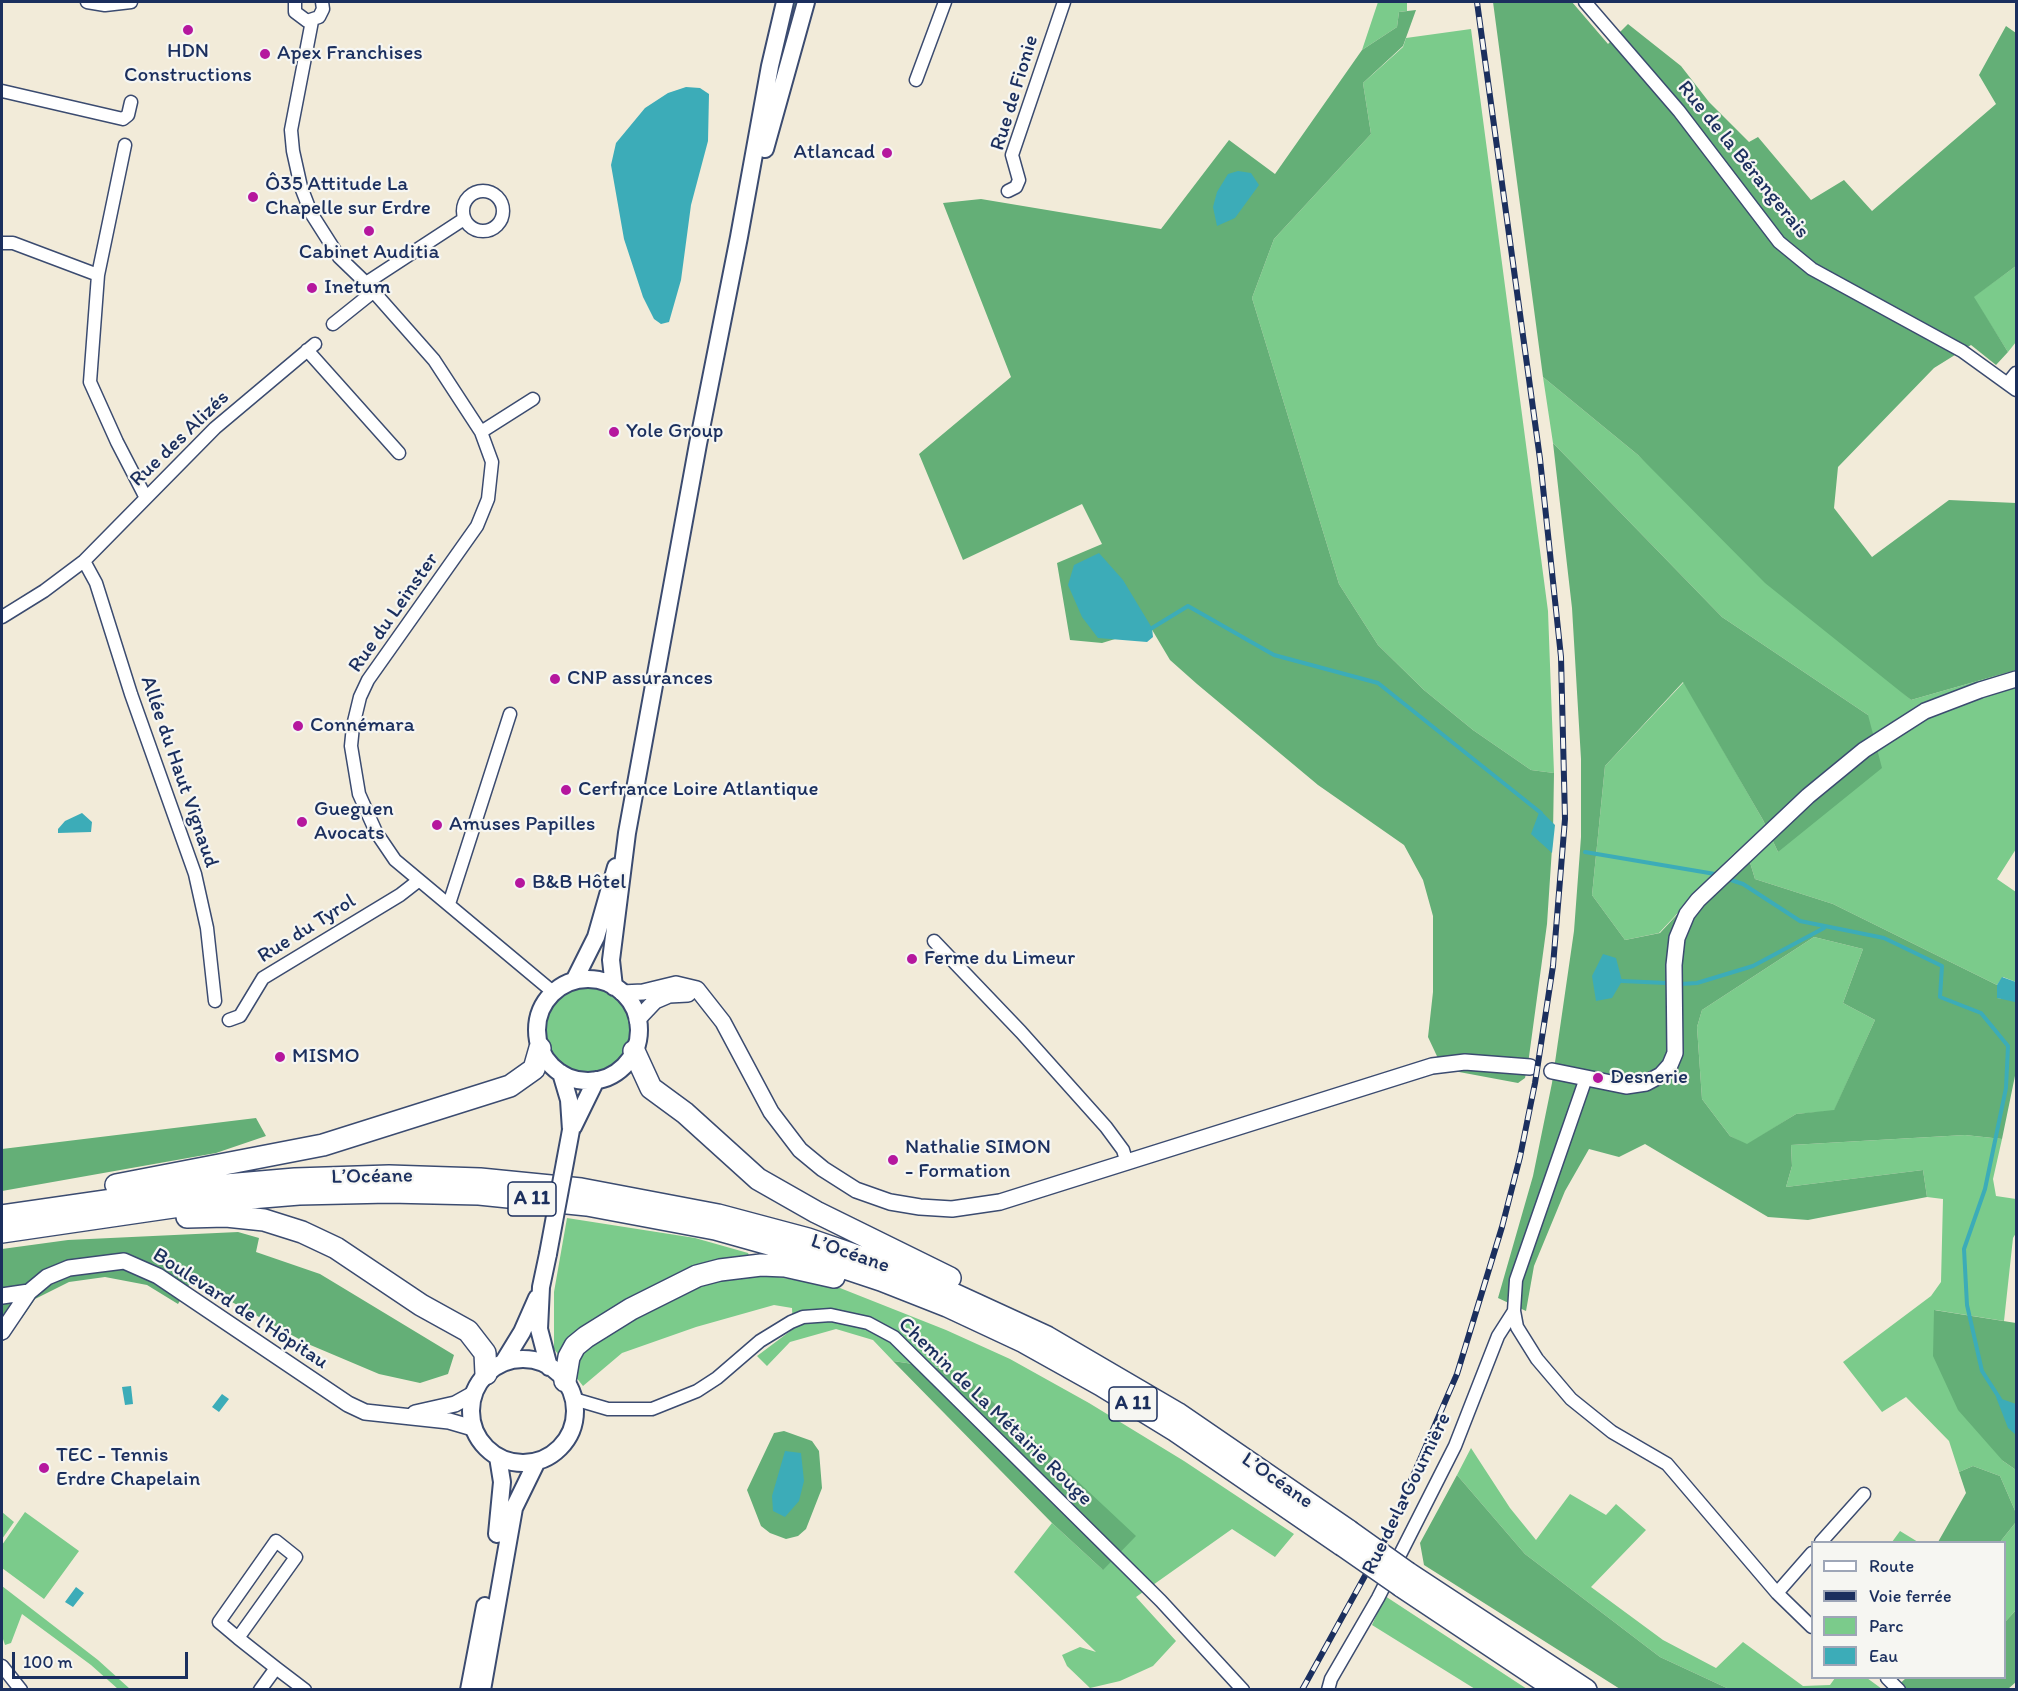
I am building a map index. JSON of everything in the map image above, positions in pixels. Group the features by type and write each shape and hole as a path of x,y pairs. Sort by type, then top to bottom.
{"highway":[{"path":"27,1211 36,1200 296,1151 389,1125 519,1081 536,1066 540,1048"},
{"path":"634,1051 651,1088 685,1113 758,1179 816,1212 1028,1317 1047,1337"},
{"name":"L’Océane","path":"2,1216 203,1187 343,1177 480,1179 581,1189 686,1207 808,1239 912,1275 1047,1337 1177,1413 1346,1538 1557,1689"},
{"name":"L’Océane","path":"2,1232 104,1215 214,1201 345,1192 433,1192 510,1197 630,1212 736,1235 840,1265 947,1306 1051,1356 1136,1406 1346,1538"},
{"path":"104,1215 126,1222 226,1216 264,1220 302,1232 336,1248 421,1305 468,1331 478,1340 494,1369"},
{"path":"563,1382 569,1357 575,1346 586,1337 673,1286 720,1270 761,1265 784,1266 839,1278 920,1306 947,1306"},
{"name":"L’Océane","path":"1405,1579 1586,1689"}],"main road":[{"path":"618,990 611,960 627,833 698,444 770,66 785,2"},
{"path":"739,237 806,2"},
{"path":"574,981 596,937 627,833"},
{"path":"598,980 618,990 631,1004 637,1020 638,1032 634,1051 614,1073 596,1080 578,1080 561,1073 548,1062 540,1048 537,1031 539,1014 553,992 574,981 598,980"},
{"path":"541,1287 522,1332 473,1394 470,1412 473,1428 487,1449 498,1457 520,1463 537,1461 555,1452 567,1439 573,1422 563,1382 539,1329 541,1287 571,1130 569,1100 561,1073"},
{"path":"571,1130 596,1080"},
{"path":"494,1369 527,1359 563,1382"},
{"path":"469,1689 501,1514 502,1482 498,1457"},
{"path":"482,1689 514,1508 518,1494 537,1461"}],"street":[{"path":"87,2 105,5 131,2"},
{"path":"293,2 298,16 312,21"},
{"name":"Rue du Leinster","path":"322,2 321,13 312,21 293,108 293,151 301,187 324,238 434,360 481,432 490,449 492,468 488,499 477,526 368,680 353,726 354,770 366,812 395,860 553,992"},
{"path":"916,81 945,2"},
{"name":"Rue de Fionie","path":"1008,191 1016,187 1019,180 1012,155 1064,2"},
{"name":"Rue de la Bérangerais","path":"1585,2 1680,111 1779,242 1812,269 2014,382"},
{"path":"2,91 116,119 123,119 128,115 131,102"},
{"path":"125,145 98,275 90,382 146,498"},
{"path":"333,324 370,287 464,219"},
{"path":"2,243 13,243 98,275"},
{"name":"Rue des Alizés","path":"2,617 44,591 84,561 215,428 311,347 399,453"},
{"path":"481,432 533,399"},
{"name":"Allée du Haut Vignaud","path":"84,561 96,583 131,694 195,874 207,928 215,1001"},
{"path":"1552,1071 1615,1085 1636,1085 1655,1079 1666,1070 1675,1047 1674,965 1681,929 1698,900 1773,827 1842,766 1888,733 1934,708 2016,679"},
{"path":"449,904 510,714"},
{"name":"Rue du Tyrol","path":"229,1020 240,1016 263,978 400,895 418,881"},
{"path":"934,940 1106,1127 1123,1150 1127,1163"},
{"path":"618,990 643,992 669,984 684,984 697,989 723,1022 771,1112 784,1131 823,1169 873,1197 920,1207 977,1207 1127,1163 1432,1066 1465,1062 1530,1067"},
{"path":"637,1020 650,1005 676,994 690,994 710,1004"},
{"path":"1586,1078 1520,1266 1514,1311 1517,1326 1525,1343 1571,1399 1612,1432 1667,1464 1777,1593 1811,1626"},
{"name":"Boulevard de l'Hôpitau","path":"2,1332 29,1292 56,1272 124,1261 158,1276 348,1404 365,1412 394,1417 449,1421 473,1428"},
{"name":"Boulevard de l'Hôpitau","path":"2,1296 29,1292"},
{"path":"2,1309 19,1309"},
{"name":"Rue de la Gournière","path":"1328,1689 1331,1679 1378,1598 1455,1446 1498,1336 1514,1311"},
{"name":"Chemin de La Métairie Rouge","path":"563,1382 608,1409 652,1409 697,1392 760,1341 803,1317 831,1315 868,1323 894,1337 1161,1601 1243,1689"},
{"name":"Boulevard de l'Hôpitau","path":"394,1417 441,1408 473,1394"},
{"path":"1822,1541 1864,1494"},
{"path":"238,1638 296,1557 276,1541 219,1622 238,1638 276,1668 290,1685 305,1689"},
{"path":"1777,1593 1811,1553"},
{"path":"2,1666 21,1689"},
{"path":"260,1689 276,1668"}],"green space":[{"path":"788,2 799,2 768,114"},
{"path":"1378,2 1407,2 1407,11 1399,12 1397,27 1362,50"},
{"path":"1493,2 1572,2 1608,44 1628,24 1681,66 1709,102 1749,142 1758,137 1811,200 1844,180 1872,211 1996,104 1979,75 2006,26 2016,33 2016,266 1974,297 2008,352 1996,365 1971,345 1934,368 1838,467 1834,508 1872,557 1949,500 2016,503 2016,670 1911,700 1765,583 1638,455 1543,377"},
{"path":"1416,10 1403,46 1363,83 1371,134 1274,239 1252,298 1339,584 1378,645 1424,690 1473,730 1531,770 1554,773 1547,924 1528,1064 1525,1078 1518,1083 1443,1069 1428,1037 1433,992 1433,916 1423,880 1404,845 1318,785 1197,684 1170,660 1151,628 1102,643 1070,640 1057,563 1102,544 1082,504 963,560 919,454 1011,377 943,203 981,199 1161,229 1229,140 1275,174 1362,50 1397,27 1399,12"},
{"path":"1471,29 1548,611 1554,773 1531,770 1473,730 1424,690 1378,645 1339,584 1252,298 1274,239 1371,134 1363,83 1403,47 1406,38"},
{"path":"2016,266 2016,342 2008,352 1973,297"},
{"path":"1543,377 1638,455 1911,700 2016,670 2016,849 1997,879 2016,892 2016,982 2003,977 1997,985 1833,904 1755,879 1749,859 1737,850 1659,933 1625,940 1592,895 1605,766 1684,682 1763,820 1778,852 1868,715 1722,617 1553,443"},
{"path":"1553,443 1722,617 1868,715 1882,768 1778,852 1763,820 1683,682 1605,766 1592,895 1625,940 1660,933 1737,850 1749,859 1755,879 1833,904 1997,985 1997,998 2016,1000 2016,1071 2002,1139 1965,1135 1791,1145 1792,1166 1786,1187 1923,1170 1927,1197 1808,1220 1768,1217 1645,1144 1619,1157 1589,1149 1565,1191 1534,1266 1526,1311 1498,1298 1533,1176 1552,1083 1574,931 1581,837 1581,759 1572,608","holes":["1814,937 1863,949 1843,1003 1875,1020 1834,1110 1796,1114 1747,1144 1730,1136 1702,1099 1697,1027 1702,1010"]},
{"path":"1814,937 1863,949 1843,1003 1875,1020 1834,1111 1796,1114 1747,1145 1730,1136 1702,1099 1697,1027 1702,1010"},
{"path":"588,986 612,993 624,1005 631,1029 624,1053 612,1065 588,1072 564,1065 552,1053 545,1029 552,1005 564,993"},
{"path":"256,1118 266,1136 216,1153 2,1191 2,1149"},
{"path":"1965,1135 2002,1139 1993,1179 1996,1196 2016,1199 2016,1233 2013,1238 2004,1321 1935,1310 2003,1461 2016,1470 2016,1513 2000,1476 1973,1466 1959,1472 1949,1441 1906,1397 1882,1412 1843,1362 1931,1296 1941,1282 1943,1199 1927,1197 1923,1170 1786,1187 1792,1166 1791,1145"},
{"path":"567,1218 695,1238 748,1253 759,1277 778,1277 840,1288 946,1330 1010,1359 1089,1403 1184,1461 1294,1534 1275,1557 1232,1529 1136,1597 1176,1641 1153,1666 1120,1681 1090,1688 1067,1666 1062,1655 1080,1647 1096,1652 1014,1572 1052,1523 1103,1570 961,1371 893,1361 873,1340 836,1329 790,1342 767,1366 757,1356 793,1329 792,1308 774,1305 696,1327 622,1353 583,1386 554,1349 554,1292"},
{"path":"238,1232 259,1238 256,1252 320,1274 454,1355 448,1374 420,1383 379,1374 308,1344 192,1280 178,1304 147,1285 105,1277 69,1282 35,1299 22,1318 2,1319 2,1249 68,1240"},
{"path":"1934,1310 2016,1323 2016,1470 2003,1461 1958,1410 1933,1356"},
{"path":"893,1361 960,1371 1136,1536 1103,1570 1052,1523"},
{"path":"784,1431 812,1441 819,1451 822,1488 806,1529 798,1536 786,1539 770,1533 761,1526 747,1490 774,1433"},
{"path":"1471,1448 1510,1508 1536,1540 1570,1494 1606,1515 1616,1504 1646,1530 1591,1587 1663,1640 1716,1668 1743,1642 1803,1686 1830,1685 1834,1679 1868,1679 1882,1689 1729,1689 1660,1657 1525,1554 1457,1475"},
{"path":"1973,1466 2000,1476 2016,1513 2016,1522 2001,1541 1939,1541 1966,1493 1959,1472"},
{"path":"1457,1475 1525,1554 1660,1657 1729,1689 1620,1689 1424,1565 1420,1543"},
{"path":"2,1512 14,1522 2,1539"},
{"path":"25,1512 79,1551 44,1599 2,1568 2,1545"},
{"path":"2016,1522 2016,1610 2006,1621 2006,1541 2001,1541"},
{"path":"1900,1531 1916,1541 1893,1541"},
{"path":"2,1586 98,1660 130,1689 118,1689 91,1665 22,1614 11,1643 5,1645 2,1636"},
{"path":"1385,1596 1527,1689 1475,1689 1372,1625"},
{"path":"2016,1610 2016,1682 2008,1689 1893,1690 1905,1679 2006,1679 2006,1621"}],"water":[{"path":"686,87 700,88 709,94 708,141 691,205 681,280 669,322 661,324 654,319 643,297 624,239 611,165 616,143 645,108 668,93"},
{"path":"1238,171 1251,173 1259,185 1235,218 1217,226 1213,207 1217,192 1228,174"},
{"path":"1099,553 1123,580 1152,628 1153,637 1147,642 1098,638 1082,617 1068,585 1074,565"},
{"path":"1540,810 1555,825 1552,853 1531,834"},
{"path":"82,813 92,822 91,832 58,833 58,829 65,821"},
{"path":"1603,954 1616,958 1622,981 1612,998 1596,1001 1592,976"},
{"path":"2002,977 2016,982 2015,1002 1997,998 1997,985"},
{"path":"131,1386 133,1404 125,1405 122,1387"},
{"path":"222,1394 229,1399 219,1412 212,1407"},
{"path":"1996,1397 2016,1404 2016,1435 2008,1428"},
{"path":"785,1451 801,1453 804,1481 799,1501 785,1517 773,1511 772,1496"},
{"path":"76,1587 84,1593 73,1607 65,1602"}],"waterway":[{"path":"1152,628 1188,606 1274,655 1378,683 1541,813"},
{"path":"1585,852 1715,874"},
{"path":"1728,879 1743,884 1800,921 1884,938 1942,966 1940,997 1981,1013 2008,1046 2006,1088 1985,1189 1964,1249 1967,1305 1982,1371 2000,1399"},
{"path":"1680,984 1697,983 1753,966 1824,928"},
{"path":"1622,981 1666,983"}],"railway":[{"path":"1302,1690 1387,1536 1457,1374 1502,1227 1520,1157 1535,1083 1553,966 1565,819 1561,657 1540,459 1477,2"}],"place":[{"name":"HDN Constructions","path":"188,30"},
{"name":"Apex Franchises","path":"265,54"},
{"name":"Atlancad","path":"887,153"},
{"name":"Ô35 Attitude La Chapelle sur Erdre","path":"253,197"},
{"name":"Cabinet Auditia","path":"369,231"},
{"name":"Inetum","path":"312,288"},
{"name":"Yole Group","path":"614,432"},
{"name":"CNP assurances","path":"555,679"},
{"name":"Connémara","path":"298,726"},
{"name":"Cerfrance Loire Atlantique","path":"566,790"},
{"name":"Gueguen Avocats","path":"302,822"},
{"name":"Amuses Papilles","path":"437,825"},
{"name":"B&B Hôtel","path":"520,883"},
{"name":"Ferme du Limeur","path":"912,959"},
{"name":"MISMO","path":"280,1057"},
{"name":"Desnerie","path":"1598,1078"},
{"name":"Nathalie SIMON - Formation","path":"893,1160"},
{"name":"TEC - Tennis Erdre Chapelain","path":"44,1468"}]}
